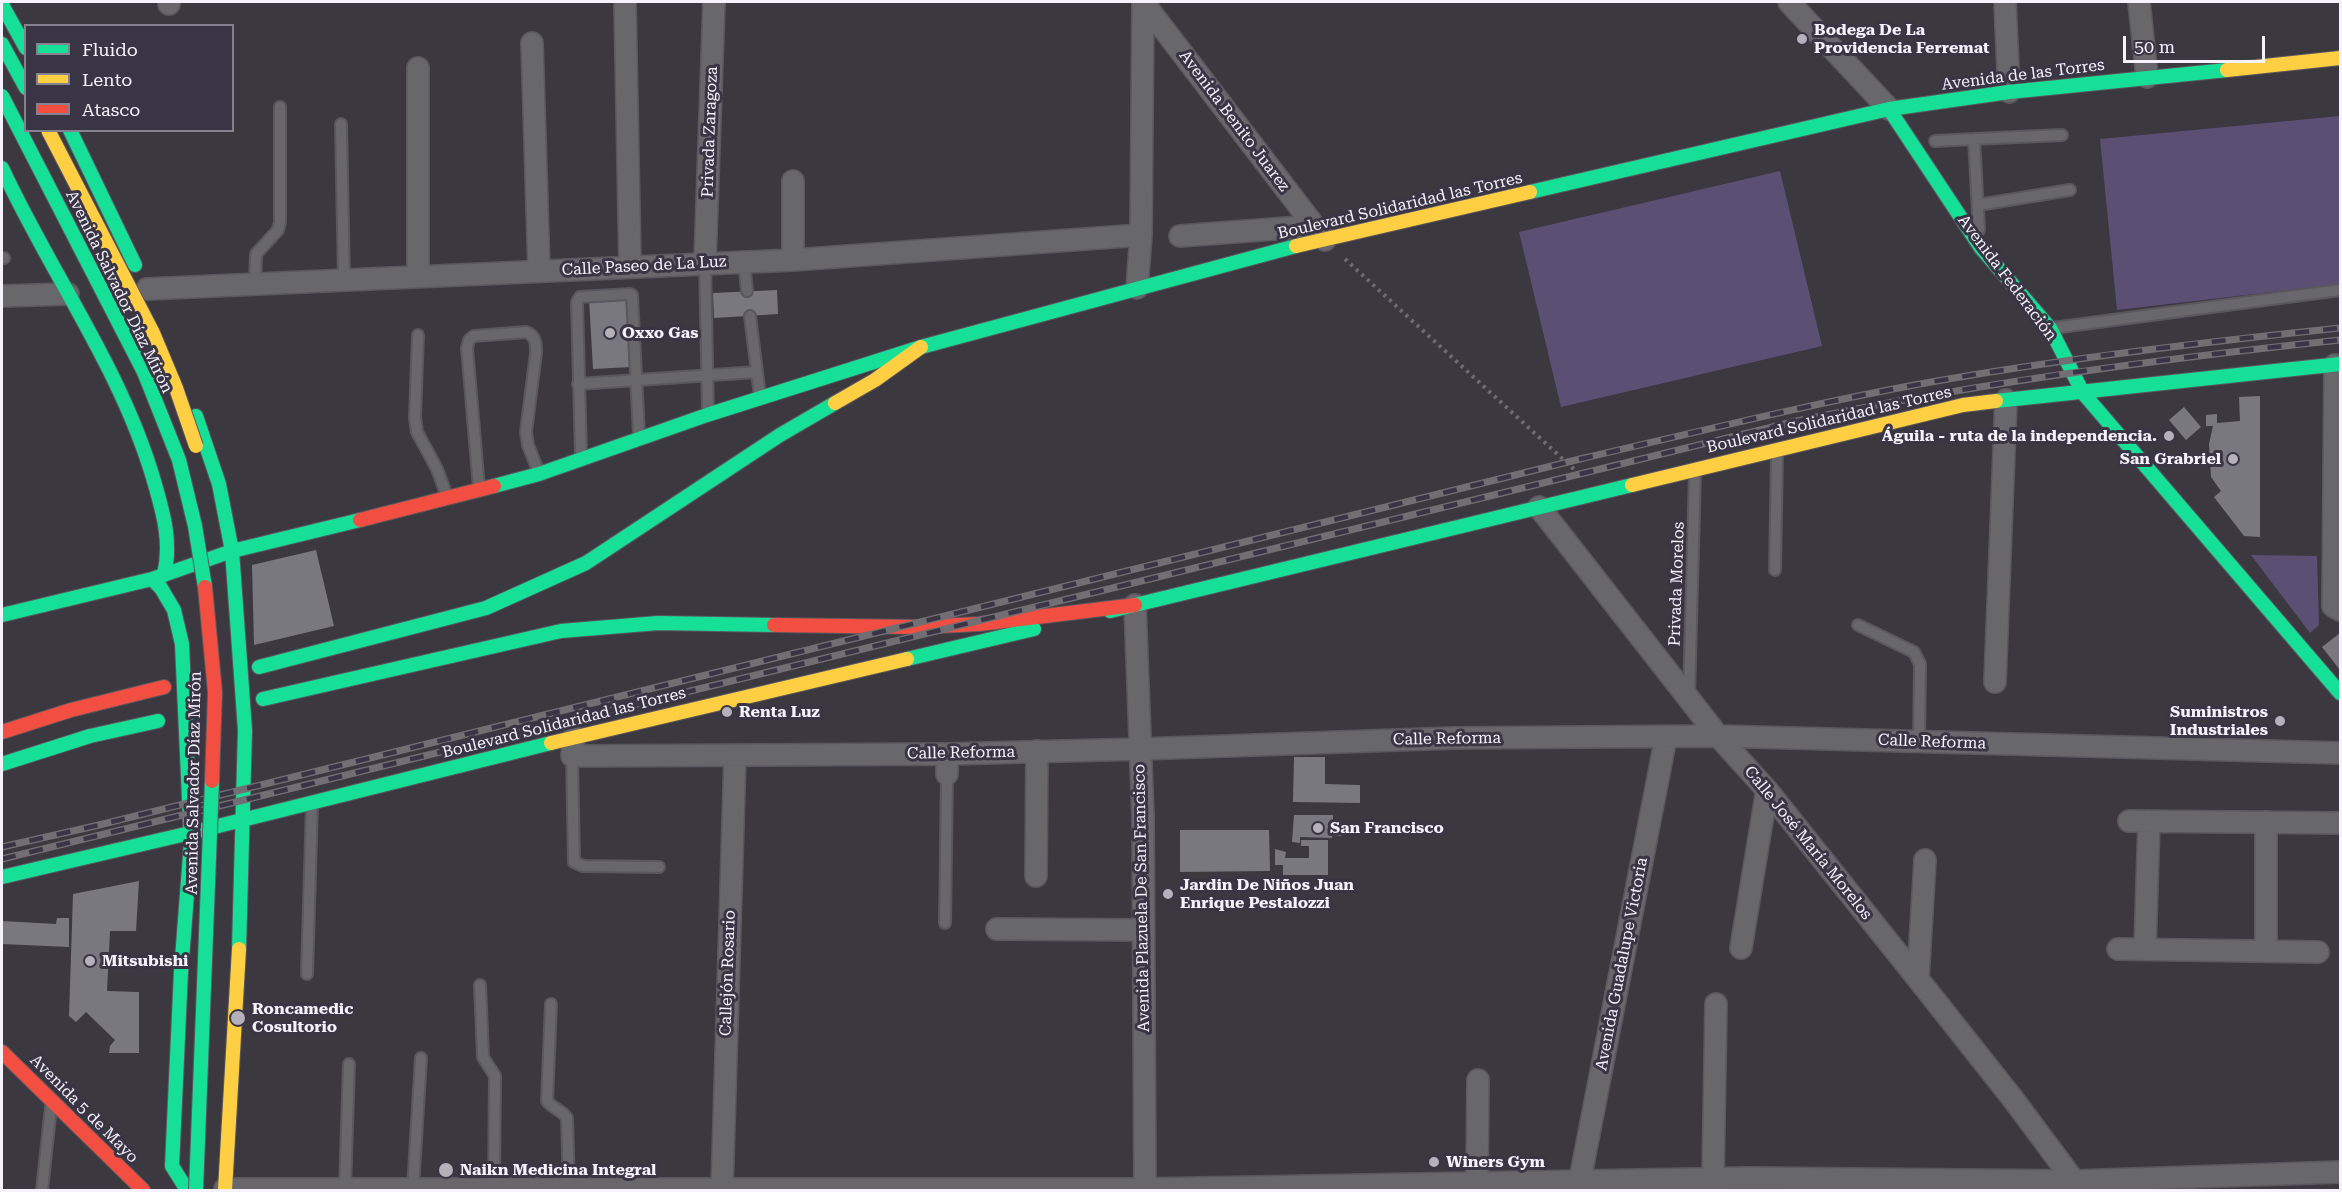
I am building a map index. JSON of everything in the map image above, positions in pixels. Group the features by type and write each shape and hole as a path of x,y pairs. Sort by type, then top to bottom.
{"main road":[{"path":"2,5 24,44"},
{"path":"2,44 24,84"},
{"name":"Avenida de las Torres","path":"1889,110 2009,92 2340,58"},
{"name":"Avenida Salvador Díaz Mirón","path":"2,96 144,372 179,460 195,526 207,600 215,692 205,999 195,1191"},
{"name":"Boulevard Solidaridad las Torres","path":"2,615 158,577 232,551 448,499 539,474 708,415 921,347 1137,288 1320,233 1889,110"},
{"name":"Avenida Federación","path":"1889,110 1981,248 2050,328 2083,393 2340,693"},
{"name":"Avenida Salvador Díaz Mirón","path":"49,132 153,333 167,366 202,464 219,547 230,649 233,814 221,1190"},
{"name":"Avenida Salvador Díaz Mirón","path":"71,132 147,289 184,382 219,484 232,551 245,730 238,987 221,1190"},
{"path":"2,168 17,204 93,337 137,431 178,535 158,577"},
{"name":"Boulevard Solidaridad las Torres","path":"259,667 486,608 586,563 780,435 875,380 921,347"},
{"path":"2006,400 2338,364"},
{"name":"Boulevard Solidaridad las Torres","path":"2,877 312,802 573,747 1135,605 1600,492 1963,405 2006,400"},
{"path":"178,535 193,539 213,529 225,512"},
{"name":"Avenida Salvador Díaz Mirón","path":"158,577 161,588 174,610 183,644 190,833 166,1167 187,1191"},
{"name":"Boulevard Solidaridad las Torres","path":"263,699 561,631 658,623 920,627 979,624 1135,605"},
{"path":"2,732 71,710 164,687"},
{"path":"2,764 90,736 158,721"},
{"name":"Avenida 5 de Mayo","path":"2,1052 143,1191"},
{"path":"117,1164 139,1167"}],"street":[{"path":"625,2 630,266"},
{"name":"Privada Zaragoza","path":"705,262 714,2"},
{"path":"1137,288 1141,236 1143,2"},
{"name":"Avenida Benito Juarez","path":"1143,2 1320,233"},
{"name":"Avenida Federación","path":"1789,2 1889,110"},
{"path":"2005,2 2009,92"},
{"path":"2139,2 2147,78"},
{"path":"532,43 538,271"},
{"path":"418,68 418,277"},
{"path":"793,181 793,260"},
{"path":"1180,236 1320,233"},
{"name":"Calle Paseo de La Luz","path":"147,289 705,262 793,260 1141,236"},
{"path":"2,296 68,294"},
{"path":"2337,602 2338,364"},
{"path":"1995,682 2006,400"},
{"name":"Calle José María Morelos","path":"1539,507 1718,736 1767,790 1918,979 2013,1099 2074,1181"},
{"name":"Avenida Plazuela De San Francisco","path":"1135,605 1141,749 1145,1190"},
{"name":"Calle Reforma","path":"573,747 947,764 1037,751 1454,738 1718,736 2340,753"},
{"name":"Avenida Guadalupe Victoria","path":"1579,1185 1666,737"},
{"path":"1036,876 1037,751"},
{"name":"Callejón Rosario","path":"722,1190 735,756"},
{"path":"1741,948 1765,814 1767,790"},
{"path":"2145,949 2139,821 2340,823"},
{"path":"2266,822 2266,951"},
{"path":"1918,979 1925,860"},
{"path":"997,929 1143,930"},
{"path":"2118,949 2318,952"},
{"path":"1713,1178 1716,1004"},
{"path":"1477,1182 1478,1080"},
{"path":"221,1190 345,1188 1280,1189 1393,1187 1477,1182 1662,1185 1713,1178 1748,1184 1880,1185 2340,1172"}],"lane":[{"path":"255,284 256,254 278,230 280,222 280,107"},
{"path":"341,124 344,280"},
{"path":"1935,141 2061,135"},
{"path":"1974,139 1981,248"},
{"path":"1978,205 2070,190"},
{"path":"705,262 708,415"},
{"path":"744,262 747,291"},
{"path":"2050,328 2340,290"},
{"path":"582,459 577,299 630,294 633,300 639,438"},
{"path":"750,316 760,399"},
{"path":"479,490 467,348 469,340 474,336 526,332 532,334 536,340 526,432 528,445 539,474"},
{"path":"418,335 415,418 417,432 437,470 448,499"},
{"path":"579,384 757,372"},
{"path":"1775,570 1778,476 1776,450"},
{"name":"Privada Morelos","path":"1689,699 1695,469"},
{"path":"1858,625 1914,652 1918,657 1920,664 1919,742"},
{"path":"573,747 574,862 583,866 659,867"},
{"path":"945,923 947,764"},
{"path":"307,974 312,802"},
{"path":"480,985 483,1058 495,1076 494,1188"},
{"path":"551,1004 547,1101 552,1107 564,1113 567,1118 568,1189"},
{"path":"413,1188 421,1058"},
{"path":"345,1188 349,1064"},
{"path":"42,1191 52,1099"}],"path":[{"path":"1320,233 1520,421 1600,492"}],"shaded area":[{"path":"2340,116 2340,284 2117,310 2100,139"},
{"path":"1780,171 1822,346 1561,407 1519,232"},
{"path":"2251,555 2317,556 2319,625 2310,633"}],"building":[{"name":"Oxxo Gas","path":"777,290 778,314 714,318 713,293"},
{"name":"Oxxo Gas","path":"628,296 631,367 593,369 589,298"},
{"path":"2260,396 2260,537 2244,536 2214,497 2221,491 2211,477 2209,444 2213,426 2206,426 2206,415 2217,414 2217,423 2240,421 2239,397"},
{"path":"2184,407 2201,427 2186,440 2169,420"},
{"path":"316,550 334,626 254,645 252,565"},
{"path":"2340,633 2340,670 2322,647"},
{"path":"1294,757 1325,757 1325,784 1360,785 1360,803 1293,802"},
{"name":"San Francisco","path":"1294,815 1333,815 1333,821 1342,822 1342,836 1300,837 1300,843 1292,842"},
{"path":"1180,830 1269,830 1270,871 1180,872"},
{"path":"1301,840 1328,840 1328,875 1283,875 1283,865 1275,865 1275,849 1286,852 1285,858 1309,858 1309,846 1301,846"},
{"name":"Mitsubishi","path":"139,881 136,931 110,931 107,991 139,992 139,1053 109,1053 110,1046 115,1040 86,1012 76,1022 69,1016 73,894"},
{"path":"57,918 69,918 69,947 2,944 2,921 56,924"}],"railway":[{"path":"2,847 1580,459 1799,408 2033,365 2340,328"},
{"path":"2,859 1797,421 1864,407 2067,373 2340,340"}],"traffic: fast":[{"path":"2,5 24,44"},
{"path":"2,44 24,84"},
{"path":"1530,192 1889,109 2009,92 2227,70"},
{"path":"2,96 144,372 179,460 195,526 205,587"},
{"path":"1889,109 1981,248 2050,328 2083,393 2340,693"},
{"path":"71,132 135,265"},
{"path":"2,168 104,360 140,439 154,481 165,527 167,551 164,575"},
{"path":"494,486 539,474 707,415 921,347 1296,246"},
{"path":"1996,401 2340,364"},
{"path":"259,667 486,608 586,563 780,435 835,403"},
{"path":"196,416 219,484 232,551 245,730 239,949"},
{"path":"1110,611 1632,485"},
{"path":"2,615 152,579 232,551 360,520"},
{"path":"152,579 161,588 174,610 182,644 191,842 181,972 172,1166 187,1190"},
{"path":"263,699 561,631 658,623 774,625"},
{"path":"907,659 1034,629"},
{"path":"2,764 90,736 158,721"},
{"path":"2,877 190,833 551,743"},
{"path":"196,1190 212,781"}],"traffic: slow":[{"path":"2227,70 2340,58"},
{"path":"49,132 153,333 176,388 196,446"},
{"path":"1296,246 1530,192"},
{"path":"835,403 875,380 921,347"},
{"path":"1632,485 1963,405 1996,401"},
{"path":"551,743 907,659"},
{"path":"225,1190 239,949"}],"traffic: jam":[{"path":"360,520 494,486"},
{"path":"205,587 215,692 212,781"},
{"path":"774,625 919,627 979,624 1135,605"},
{"path":"2,732 71,710 164,687"},
{"path":"2,1052 143,1190"}],"place":[{"name":"Bodega De La Providencia Ferremat","path":"1802,39"},
{"name":"Oxxo Gas","path":"610,333"},
{"name":"Águila - ruta de la independencia.","path":"2169,436"},
{"name":"San Grabriel","path":"2233,459"},
{"name":"Renta Luz","path":"727,712"},
{"name":"Suministros Industriales","path":"2280,721"},
{"name":"San Francisco","path":"1318,828"},
{"name":"Jardin De Niños Juan Enrique Pestalozzi","path":"1168,894"},
{"name":"Mitsubishi","path":"90,961"},
{"name":"Roncamedic Cosultorio","path":"238,1018"},
{"name":"Winers Gym","path":"1434,1162"},
{"name":"Naikn Medicina Integral","path":"446,1170"}]}
